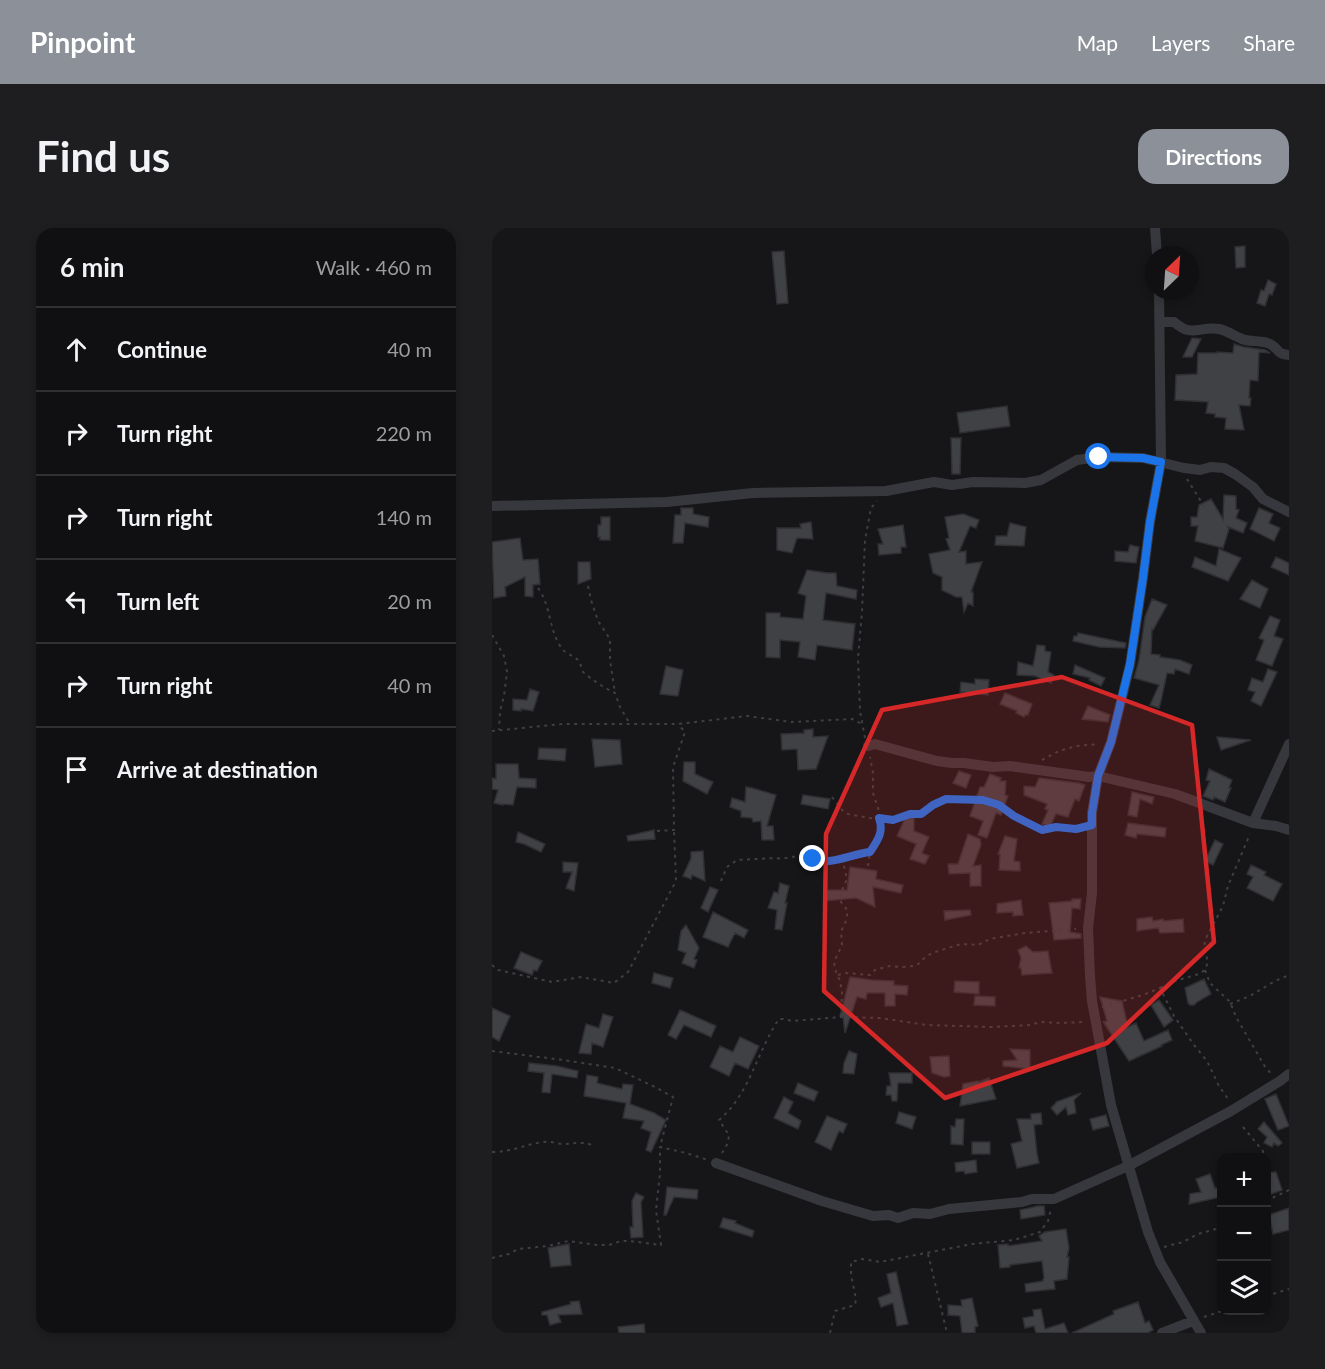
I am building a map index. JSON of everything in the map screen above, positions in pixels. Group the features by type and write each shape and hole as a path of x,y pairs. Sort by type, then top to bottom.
{"street":[{"path":"1155,228 1156,246"},
{"path":"1159,300 1161,462 1130,664 1111,742 1098,776 1092,813 1092,893 1088,928 1094,1010 1112,1105 1128,1166 1148,1232 1160,1262 1201,1333"},
{"path":"1160,322 1173,322 1191,332 1219,329 1245,340 1264,342 1273,346 1281,354 1289,355"},
{"path":"494,505 667,502 753,494 886,491 934,482 952,484 1025,483 1041,480 1077,460 1099,457 1143,458 1200,470 1211,467 1224,468 1253,487 1263,499 1289,512"},
{"path":"868,746 875,744 952,764 964,763 993,767 1010,765 1089,777 1098,776 1175,794 1253,823 1289,830"},
{"path":"1253,823 1289,744"},
{"path":"716,1163 822,1201 873,1216 889,1215 898,1218 913,1213 930,1215 949,1209 1054,1198 1128,1166 1231,1111 1289,1074"},
{"path":"1162,1333 1193,1321"}],"path":[{"path":"1178,467 1212,519"},
{"path":"492,731 563,724 678,724 747,716 791,722 852,719 863,724 860,711 858,658 865,540 871,508 886,491"},
{"path":"588,586 598,621 610,639 610,660 615,693 630,724"},
{"path":"538,588 545,599 555,636 561,647 569,655 579,659 582,671 596,684 615,693"},
{"path":"492,635 504,656 507,672 499,730"},
{"path":"492,965 498,970 552,982 581,977 614,983 628,972 676,881 674,767 685,732 678,724"},
{"path":"1023,767 1059,751 1077,746 1111,742"},
{"path":"868,746 873,772 873,793 882,826 881,834 870,852 868,866"},
{"path":"832,797 848,814 893,820 910,814 921,814 938,802 956,798 983,800 999,805 1014,816 1042,830 1056,827 1076,829 1092,825"},
{"path":"1094,1010 1143,995 1175,981 1200,974 1205,970 1208,962 1204,946 1206,938 1223,906 1228,886 1253,823"},
{"path":"657,831 674,830"},
{"path":"721,881 727,867 737,860 805,856 828,862 858,853 870,852"},
{"path":"841,1017 842,992 834,967 842,945 841,931 848,911 839,897 847,879 842,858"},
{"path":"838,975 870,975 875,970 890,966 914,966 932,953 961,944 978,945 990,939 1025,933 1088,928"},
{"path":"1205,970 1210,983 1230,1004 1264,1065 1280,1081"},
{"path":"1230,1004 1289,975"},
{"path":"1160,988 1174,1016 1207,1061 1229,1101 1231,1111"},
{"path":"660,1147 716,1163 728,1143 729,1135 719,1120 732,1108 747,1083 760,1052 779,1019 792,1021 841,1017 880,1018 927,1025 982,1027 1030,1025 1041,1022 1097,1023"},
{"path":"492,1051 615,1068 673,1097 660,1147 656,1210 661,1245 630,1241 597,1245 568,1241 518,1249 492,1258"},
{"path":"1243,1127 1263,1153"},
{"path":"492,1152 516,1150 544,1142 561,1144 580,1142 592,1145"},
{"path":"1271,1199 1289,1190"},
{"path":"830,1333 835,1311 855,1305 851,1262 862,1259 880,1262 972,1244 1014,1240 1040,1232 1048,1221 1054,1198"},
{"path":"1155,1249 1183,1242 1217,1227"},
{"path":"928,1254 947,1333"},
{"path":"1271,1294 1289,1288"},
{"path":"1193,1321 1217,1314"}],"highlighted area":[{"path":"1062,677 1192,725 1214,942 1107,1043 945,1098 824,991 826,834 882,710"}],"building":[{"path":"1245,246 1245,267 1236,268 1235,247"},
{"path":"784,251 788,303 777,304 772,252"},
{"path":"1268,280 1276,284 1265,306 1257,303 1261,290 1264,291"},
{"path":"1192,338 1201,339 1192,357 1183,357"},
{"path":"1234,344 1270,353 1259,352 1258,381 1250,380 1250,406 1239,405 1244,430 1225,429 1226,418 1206,413 1208,402 1175,400 1176,375 1197,374 1198,353 1233,353"},
{"path":"1007,406 1010,426 960,433 957,413"},
{"path":"951,438 961,438 960,474 952,474"},
{"path":"1224,495 1236,496 1236,509 1239,510 1236,518 1247,523 1243,533 1228,527 1223,548 1195,541 1198,526 1191,526 1191,517 1197,517 1199,505 1211,499 1223,519"},
{"path":"681,508 693,508 693,514 709,517 708,527 685,523 683,543 673,543 675,515 681,515"},
{"path":"1259,508 1273,514 1269,523 1280,528 1274,541 1250,529"},
{"path":"963,514 979,520 976,528 970,526 959,552 966,551 966,564 982,562 971,592 973,592 973,606 968,603 964,612 962,597 956,597 942,590 942,577 933,573 929,554 950,550 946,539 949,538 945,517"},
{"path":"601,517 610,517 610,540 600,540 598,537"},
{"path":"811,522 813,539 797,538 792,553 777,550 777,528 801,528 800,524"},
{"path":"1010,523 1026,527 1024,546 995,545 996,536 1007,536"},
{"path":"903,525 906,547 901,547 901,553 879,555 878,544 883,544 878,529"},
{"path":"520,538 523,560 538,559 540,584 533,585 533,597 525,596 525,577 505,587 506,596 494,598 492,542"},
{"path":"1130,545 1139,547 1136,563 1115,561 1115,551 1128,552"},
{"path":"1219,549 1241,558 1228,581 1192,567 1195,557 1216,566"},
{"path":"1276,557 1289,563 1289,575 1271,567"},
{"path":"578,562 590,562 591,579 578,584"},
{"path":"807,570 836,573 837,586 857,590 856,599 826,593 823,620 855,624 852,650 817,645 815,660 798,657 800,642 780,640 780,658 766,657 766,613 780,613 780,617 803,619 806,596 798,593"},
{"path":"1252,580 1268,589 1260,608 1240,599"},
{"path":"1152,599 1167,605 1152,629 1151,654 1192,665 1189,674 1175,669 1174,674 1167,673 1159,708 1150,705 1159,685 1134,678 1145,617"},
{"path":"1270,616 1280,620 1274,636 1283,639 1272,666 1256,660 1264,640 1259,638"},
{"path":"1078,633 1126,643 1125,648 1099,647 1073,641 1074,636"},
{"path":"1037,645 1045,646 1045,651 1051,652 1048,672 1054,675 1051,683 1035,676 1017,675 1018,662 1033,666"},
{"path":"1075,665 1105,678 1101,686 1089,680 1090,678 1073,674"},
{"path":"666,666 683,670 678,696 660,694"},
{"path":"1268,669 1277,672 1261,706 1251,701 1255,692 1248,690 1252,678 1263,682"},
{"path":"975,679 989,680 988,695 960,692 961,682 975,684"},
{"path":"530,689 539,692 533,711 513,710 513,699 527,700"},
{"path":"1005,693 1032,704 1028,715 1024,717 1016,713 1017,711 1000,704"},
{"path":"1088,706 1110,715 1108,722 1082,719"},
{"path":"813,729 813,737 828,736 816,769 798,770 797,749 782,750 781,734 804,733 804,730"},
{"path":"1217,737 1251,740 1221,750"},
{"path":"592,739 620,740 622,764 595,767"},
{"path":"539,748 566,749 565,761 538,759"},
{"path":"684,762 695,762 695,774 713,782 707,794 683,781"},
{"path":"496,764 518,764 519,778 536,779 536,788 517,787 513,805 494,803 498,790 492,789 492,778 496,779"},
{"path":"1209,769 1232,780 1225,802 1214,797 1213,800 1203,796 1210,781 1206,780"},
{"path":"959,771 971,775 966,788 953,783"},
{"path":"990,774 1001,778 1000,781 1006,781 1005,795 1008,796 1001,815 996,813 987,838 978,835 983,821 970,816 980,787 984,787"},
{"path":"1039,778 1085,785 1079,801 1075,799 1068,817 1056,814 1050,827 1042,824 1048,810 1045,809 1047,804 1024,795 1024,786 1035,787"},
{"path":"746,787 776,795 767,826 773,826 774,840 762,840 761,821 753,822 752,818 741,817 741,811 730,807 732,798 745,802"},
{"path":"1132,792 1154,797 1152,804 1140,799 1137,817 1128,815"},
{"path":"803,795 830,799 828,809 801,804"},
{"path":"906,816 914,816 914,831 929,837 922,853 929,856 925,864 910,859 916,844 897,836"},
{"path":"1128,823 1166,828 1165,837 1137,834 1136,838 1125,835"},
{"path":"654,830 655,839 628,841 627,836"},
{"path":"518,832 545,844 541,852 516,842"},
{"path":"968,834 980,839 981,845 973,866 981,865 981,886 970,886 970,873 949,874 948,864 958,864"},
{"path":"1005,836 1017,839 1014,861 1020,862 1020,871 999,870 1000,854 998,854"},
{"path":"1215,840 1223,844 1213,865 1205,861"},
{"path":"703,851 705,881 692,875 691,879 683,876 691,858 691,852"},
{"path":"563,862 578,863 574,891 566,888 572,872 563,872"},
{"path":"1251,865 1266,872 1264,875 1282,884 1273,901 1247,888 1253,877 1247,874"},
{"path":"850,867 877,871 876,879 903,885 901,893 873,887 875,907 856,898 825,901 825,890 847,890"},
{"path":"780,883 789,886 782,930 775,929 777,910 768,908 774,892 778,893"},
{"path":"710,887 718,890 708,912 701,908"},
{"path":"1072,899 1081,899 1080,909 1072,908 1070,932 1081,934 1081,938 1054,940 1049,903 1072,901"},
{"path":"1021,900 1023,915 1013,916 1013,912 997,913 997,904"},
{"path":"970,910 971,915 945,920 944,911"},
{"path":"713,912 748,930 744,938 735,933 728,947 703,937"},
{"path":"1152,917 1153,921 1183,919 1184,932 1160,933 1158,928 1137,931 1137,919"},
{"path":"686,925 699,948 694,959 697,960 694,968 682,963 686,953 678,950 681,931"},
{"path":"1026,946 1033,952 1048,951 1052,973 1022,975 1021,968 1019,968 1021,958 1018,950"},
{"path":"521,952 542,961 532,975 514,968"},
{"path":"654,973 673,978 670,988 652,983"},
{"path":"850,977 894,981 894,985 908,986 907,995 895,994 895,1006 885,1006 885,993 867,993 866,999 857,997 845,1033 843,1017 840,1016"},
{"path":"1204,979 1211,994 1194,1005 1190,1005 1185,988"},
{"path":"955,981 979,982 979,994 954,992"},
{"path":"975,996 995,997 995,1006 974,1005"},
{"path":"1100,997 1122,1001 1128,1027 1136,1023 1144,1041 1168,1030 1172,1040 1129,1061 1103,1022 1107,1021"},
{"path":"1159,1000 1173,1020 1164,1027 1151,1005"},
{"path":"492,1008 510,1016 499,1041 492,1037"},
{"path":"680,1010 716,1026 711,1037 684,1025 676,1039 668,1035"},
{"path":"603,1014 613,1017 603,1047 592,1043 591,1054 579,1053 586,1024 599,1028"},
{"path":"740,1037 759,1046 748,1069 735,1063 729,1076 710,1067 720,1046 733,1052"},
{"path":"1010,1049 1030,1050 1030,1069 1003,1066 1003,1061 1017,1060"},
{"path":"849,1051 857,1054 854,1074 843,1073"},
{"path":"949,1056 950,1076 944,1077 932,1073 930,1057"},
{"path":"529,1063 578,1071 577,1078 552,1074 550,1093 542,1092 544,1073 528,1071"},
{"path":"889,1073 912,1073 912,1083 898,1083 897,1101 892,1101 891,1095 886,1095 887,1086 891,1086"},
{"path":"587,1075 598,1077 597,1083 622,1089 623,1084 633,1085 630,1104 666,1120 651,1152 646,1150 651,1132 641,1128 644,1121 623,1118 626,1103 584,1096"},
{"path":"989,1078 996,1099 960,1106 963,1084"},
{"path":"798,1083 818,1092 814,1101 794,1093"},
{"path":"1081,1093 1074,1100 1076,1113 1068,1115 1066,1107 1057,1115 1051,1108 1056,1102"},
{"path":"1276,1094 1289,1126 1278,1130 1265,1099"},
{"path":"784,1097 793,1102 788,1113 801,1121 798,1129 774,1118"},
{"path":"899,1112 916,1117 912,1129 896,1123"},
{"path":"1041,1113 1042,1124 1034,1125 1039,1163 1017,1168 1011,1144 1022,1141 1017,1119 1031,1119 1031,1114"},
{"path":"1106,1115 1109,1126 1093,1130 1090,1119"},
{"path":"827,1116 847,1124 843,1133 839,1131 831,1150 815,1142"},
{"path":"956,1119 964,1119 963,1145 951,1144 951,1126 955,1127"},
{"path":"1264,1122 1282,1143 1278,1146 1274,1143 1272,1147 1264,1143 1267,1137 1258,1129"},
{"path":"972,1142 990,1142 990,1154 972,1154"},
{"path":"976,1160 977,1172 965,1174 964,1171 956,1172 955,1163"},
{"path":"1271,1172 1276,1172 1282,1190 1271,1194"},
{"path":"1210,1174 1217,1188 1217,1198 1189,1204 1190,1194 1201,1192 1196,1179"},
{"path":"667,1187 698,1190 697,1199 674,1197 664,1215"},
{"path":"636,1193 644,1197 641,1202 643,1237 631,1238 632,1201"},
{"path":"1044,1206 1045,1215 1021,1219 1020,1210"},
{"path":"1289,1208 1289,1230 1273,1234 1271,1214"},
{"path":"723,1218 736,1221 735,1223 754,1231 752,1237 720,1227"},
{"path":"1066,1229 1069,1248 1067,1279 1054,1281 1055,1289 1026,1292 1025,1284 1043,1281 1042,1261 1000,1268 998,1245 1008,1244 1008,1246 1042,1241 1039,1236 1045,1232"},
{"path":"569,1244 571,1265 551,1267 548,1248"},
{"path":"896,1272 908,1324 897,1326 893,1303 881,1307 878,1298 891,1293 887,1274"},
{"path":"972,1298 978,1326 975,1327 975,1333 962,1333 960,1316 948,1315 948,1305 962,1306 961,1300"},
{"path":"579,1301 582,1314 558,1315 561,1322 550,1325 547,1315 542,1315 542,1312"},
{"path":"1138,1302 1145,1323 1149,1321 1153,1330 1148,1333 1072,1333 1114,1314 1113,1311"},
{"path":"1041,1309 1045,1329 1064,1323 1068,1333 1036,1333 1034,1326 1025,1328 1023,1318 1034,1316 1033,1310"},
{"path":"644,1324 645,1333 619,1333 618,1327"}],"route":[{"path":"813,859 828,862 858,853 870,852 881,834 882,826 879,818 893,820 910,814 921,814 946,799 983,800 999,805 1014,816 1042,830 1056,827 1076,829 1092,825 1098,776 1111,742 1130,664 1161,462 1143,458 1099,457"}]}
